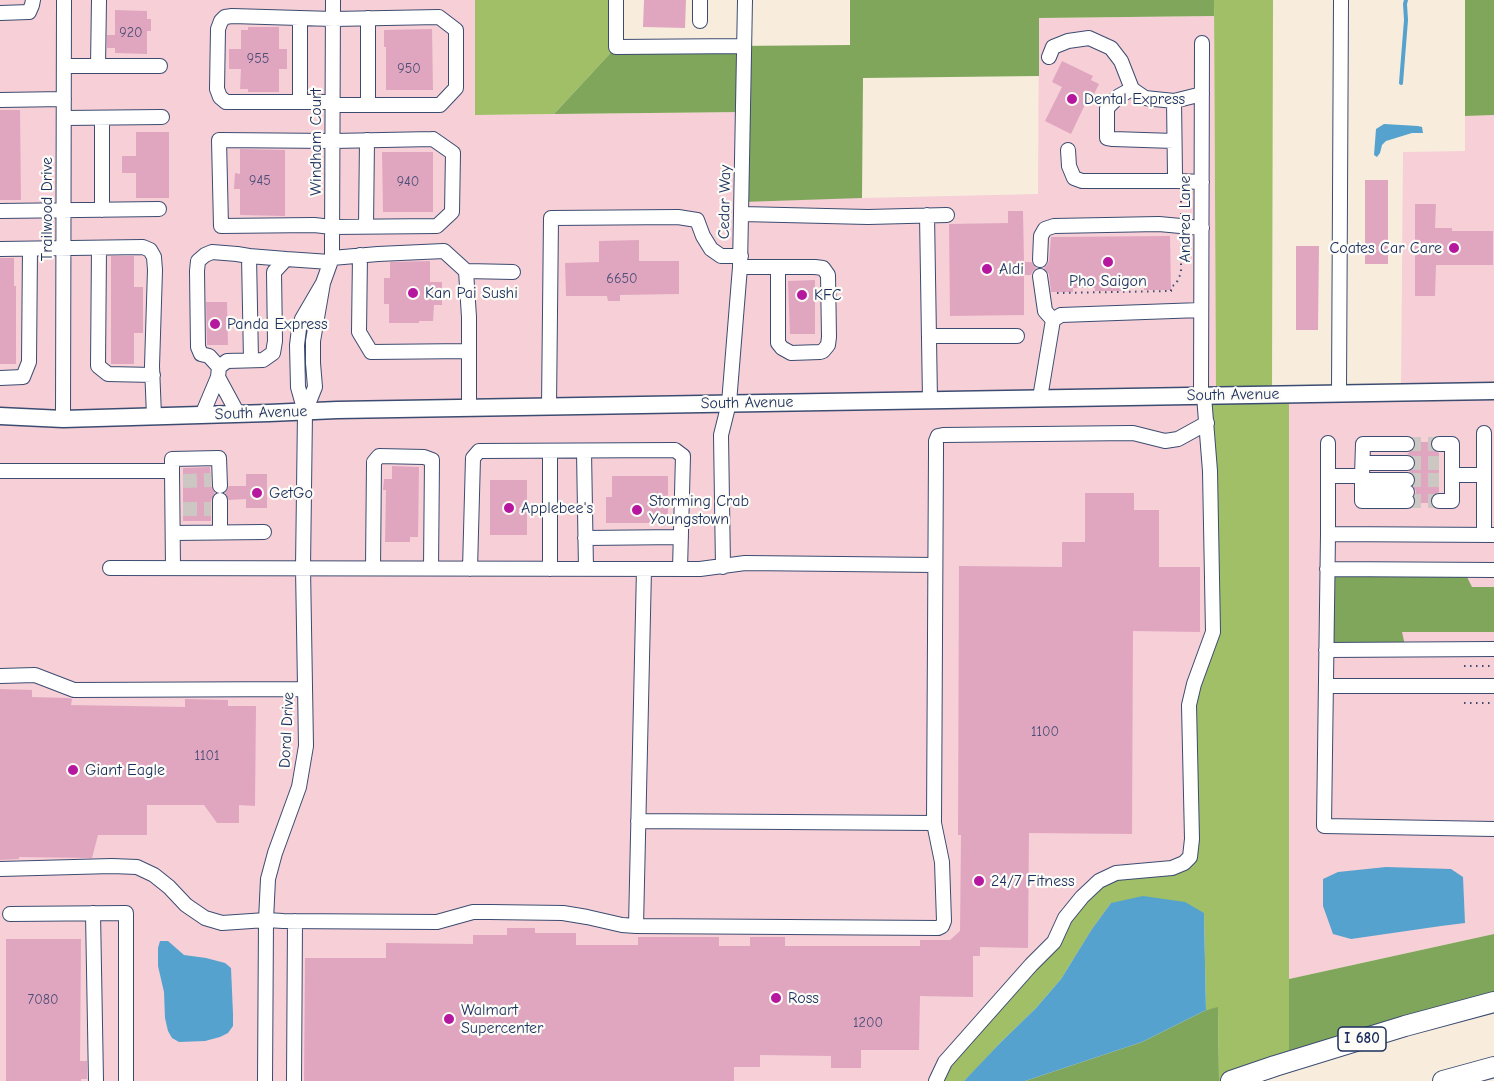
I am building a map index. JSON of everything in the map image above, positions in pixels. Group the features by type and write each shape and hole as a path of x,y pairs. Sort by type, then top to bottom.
{"highway":[{"name":"I 680","path":"1231,1081 1406,1026 1494,1002"},
{"path":"1443,1081 1494,1067"}],"main road":[{"name":"South Avenue","path":"0,416 63,418 549,406 1494,391"}],"street":[{"path":"0,13 29,12 33,0"},
{"name":"Trailwood Drive","path":"63,418 64,0"},
{"path":"98,66 99,0"},
{"name":"Windham Court","path":"305,412 315,387 313,341 323,283 331,260 333,0"},
{"path":"616,0 616,47 744,46"},
{"path":"700,0 700,21"},
{"name":"Cedar Way","path":"723,567 721,435 729,403 740,262 745,0"},
{"path":"1339,393 1341,0"},
{"path":"225,17 333,19 439,17 456,30 456,88 440,105 226,102 220,98 217,90 218,29 225,17"},
{"path":"300,18 300,102"},
{"path":"368,18 368,105"},
{"path":"1049,57 1053,47 1068,41 1089,39 1112,48 1121,61 1132,89 1145,98 1174,101 1202,94"},
{"name":"Andrea Lane","path":"936,1081 945,1062 1054,942 1065,918 1099,881 1116,873 1172,868 1184,863 1190,857 1192,839 1189,705 1194,684 1213,632 1210,471 1203,395 1201,310 1202,43"},
{"path":"64,66 160,66"},
{"path":"1132,89 1119,96 1107,108 1107,138 1174,141"},
{"path":"0,100 64,99"},
{"path":"1174,101 1175,175 1179,181"},
{"path":"64,118 162,117"},
{"path":"102,118 102,210"},
{"path":"433,139 453,153 452,212 437,226 221,226 219,140 367,141 433,139"},
{"path":"366,226 367,141"},
{"path":"1068,150 1069,166 1074,178 1082,181 1202,182"},
{"path":"0,211 159,209"},
{"path":"742,214 868,217 947,215"},
{"path":"927,215 930,400"},
{"path":"549,406 551,218 678,217 697,220 711,249 720,256 740,262 778,268 824,268 828,275 829,337 824,351 790,353 778,343 778,268"},
{"path":"1040,260 1041,236 1045,229 1054,226 1159,224 1202,228"},
{"path":"0,249 143,247 150,250 154,257 155,298 154,416"},
{"path":"99,248 98,366 108,374 153,375"},
{"path":"0,378 23,377 29,362 30,249"},
{"path":"238,414 209,356 201,354 198,347 197,271 198,261 205,255 212,252 285,259 331,260 360,255 444,252 466,271 513,272"},
{"path":"360,255 359,332 370,352 469,351"},
{"path":"249,256 251,360"},
{"path":"202,415 218,372 227,361 263,360 273,353 275,341 274,272 285,259"},
{"path":"466,271 469,317 469,408"},
{"path":"1040,276 1045,311 1053,320"},
{"path":"1040,398 1053,320 1061,315 1201,310"},
{"path":"929,336 1017,336"},
{"name":"Doral Drive","path":"265,1081 268,879 274,853 296,796 306,746 303,568 305,412"},
{"path":"0,869 137,867 154,874 186,905 205,918 222,923 266,920 437,922 473,912 527,912 563,913 636,926 938,928 944,921 942,862 934,823 936,441 938,436 1133,434 1165,441 1178,439 1207,423"},
{"path":"1328,534 1489,535 1484,475 1484,433"},
{"path":"1328,443 1324,826 1494,829"},
{"path":"1328,476 1363,473 1407,453 1363,444 1363,473 1362,501 1407,491 1363,473"},
{"path":"470,568 473,458 479,452 675,450 683,456 680,569"},
{"path":"550,451 550,569"},
{"path":"584,451 586,569"},
{"path":"373,568 374,462 379,456 424,457 432,460 431,568"},
{"path":"173,568 173,533 178,509 176,477 172,459 219,458 217,494 220,532"},
{"path":"0,471 176,477"},
{"path":"1445,472 1484,475"},
{"path":"173,533 264,532"},
{"path":"585,538 681,537"},
{"path":"110,568 680,569 723,567 745,563 935,565"},
{"path":"1327,568 1494,570"},
{"path":"636,926 644,569"},
{"path":"1326,650 1494,649"},
{"path":"0,676 35,675 74,690 305,689"},
{"path":"1326,686 1494,686"},
{"path":"638,820 934,823"},
{"path":"93,913 96,1081"},
{"path":"10,914 126,913 126,1081"},
{"path":"294,1081 295,921"}],"path":[{"path":"1042,293 1171,291 1171,287 1176,284 1182,273 1179,181"},
{"path":"1464,666 1494,666"},
{"path":"1464,703 1494,703"}],"shaded area":[{"path":"0,0 475,0 475,115 743,112 854,197 862,198 1038,194 1039,18 1214,16 1216,395 1213,632 1190,857 936,1081 0,1081"},
{"path":"1494,115 1494,934 1289,979 1289,394 1401,392 1403,152 1465,151 1465,116"}],"green space":[{"path":"475,0 616,0 616,47 554,114 475,115"},
{"path":"850,0 1214,0 1214,16 1039,18 1039,76 863,78 862,198 742,202 743,112 554,114 616,47 850,45"},
{"path":"1214,0 1273,0 1272,394 1289,394 1289,1062 1231,1081 1219,1081 1218,1008 1206,1010 1204,913 1111,903 1061,979 1036,1008 964,1081 937,1081 1099,881 1172,868 1190,857 1189,705 1213,632 1201,395 1216,395"},
{"path":"1465,0 1494,0 1494,115 1465,116"},
{"path":"1327,569 1463,569 1472,587 1494,587 1494,632 1402,632 1406,650 1326,650"},
{"path":"1494,934 1494,1002 1289,1062 1289,979"},
{"path":"1218,1007 1219,1081 1025,1081 1142,1042 1206,1010"}],"water":[{"path":"1384,124 1418,126 1422,127 1423,133 1412,133 1386,141 1377,157 1374,155 1376,129"},
{"path":"1386,867 1451,869 1463,877 1465,923 1351,939 1333,934 1323,906 1323,879 1338,872"},
{"path":"1143,896 1185,902 1204,913 1206,1010 1142,1042 1025,1081 964,1081 1036,1008 1061,979 1111,903"},
{"path":"160,941 168,941 184,955 225,963 231,968 233,1026 228,1033 205,1041 179,1042 172,1038 165,1018 164,992 158,966"}],"building":[{"path":"644,0 686,0 685,28 643,27"},
{"path":"115,10 147,11 147,19 151,19 151,31 147,31 147,54 115,53 115,48 107,48 107,35 115,35"},
{"path":"248,27 279,27 279,49 287,49 287,69 279,69 279,92 248,92 248,89 240,89 241,69 229,69 229,49 241,49 241,30 248,30"},
{"path":"432,29 433,90 386,90 384,30"},
{"name":"Dental Express","path":"1062,61 1093,76 1091,80 1099,84 1092,98 1089,96 1071,134 1045,121 1062,87 1052,82"},
{"path":"0,110 20,110 21,200 0,200"},
{"path":"136,132 169,132 169,198 136,198 136,173 122,173 122,156 136,156"},
{"path":"240,149 285,150 285,216 240,215 240,189 234,189 235,173 240,174"},
{"path":"382,152 433,152 433,212 383,212"},
{"path":"1365,180 1388,180 1388,264 1365,264"},
{"name":"Coates Car Care","path":"1415,204 1436,204 1435,228 1452,228 1452,231 1493,231 1493,265 1436,265 1435,296 1415,296"},
{"name":"Aldi","path":"1008,211 1023,211 1024,262 1031,262 1036,268 1031,275 1024,275 1024,315 950,316 949,224 1008,223"},
{"path":"1170,236 1171,290 1144,290 1144,286 1122,286 1122,291 1073,288 1073,292 1051,292 1049,274 1044,268 1049,261 1051,237"},
{"path":"639,240 639,261 679,261 679,294 620,295 620,301 608,301 607,296 566,296 565,263 599,262 599,241"},
{"path":"1296,246 1319,246 1318,330 1296,330"},
{"path":"111,256 134,256 134,287 143,287 143,333 134,333 134,364 111,364"},
{"path":"0,258 14,258 16,364 0,364"},
{"name":"Kan Pai Sushi","path":"430,261 430,282 442,282 442,305 434,305 433,321 389,323 389,304 384,304 384,278 390,278 390,262"},
{"name":"KFC","path":"815,280 815,334 790,334 788,281"},
{"name":"Panda Express","path":"206,302 227,302 228,345 207,345"},
{"path":"1415,442 1431,442 1432,449 1439,453 1439,492 1432,496 1430,503 1416,503 1416,491 1413,486 1416,479 1409,471 1414,468 1416,462 1412,456 1407,454 1414,449"},
{"path":"392,466 419,467 418,537 410,537 410,542 385,542 386,490 383,490 384,479 392,479"},
{"name":"GetGo","path":"210,467 211,486 215,493 211,500 211,521 183,521 183,468"},
{"name":"GetGo","path":"246,474 267,474 267,508 246,508 246,499 229,500 225,493 229,486 246,486"},
{"name":"Storming Crab Youngstown","path":"612,476 668,476 668,523 606,523 606,497 612,497"},
{"name":"Applebee's","path":"490,480 527,480 527,535 490,535"},
{"path":"1085,493 1134,493 1134,510 1159,510 1159,567 1200,567 1200,632 1133,631 1132,834 1029,833 1028,948 980,947 980,956 973,956 973,997 920,996 919,1050 861,1050 861,1068 831,1068 831,1056 760,1055 760,1067 734,1067 734,1081 304,1081 305,958 386,958 386,943 473,944 473,935 507,935 507,928 535,928 535,933 576,933 576,945 638,945 638,937 719,937 719,946 750,946 750,937 785,937 785,946 920,946 920,940 950,940 960,931 959,566 1062,567 1062,542 1085,542"},
{"name":"Giant Eagle","path":"0,689 32,690 32,697 69,698 72,699 71,705 185,707 185,699 228,700 228,706 256,706 255,806 239,805 239,823 217,823 204,805 147,805 147,835 98,835 92,858 19,857 19,859 0,860"},
{"path":"6,939 81,939 80,1061 87,1061 87,1079 81,1079 81,1081 6,1081"}],"waterway":[{"path":"1401,83 1406,0"}],"tunnel":[{"path":"1407,444 1439,444"},
{"path":"1407,463 1439,463"},
{"path":"183,481 211,480"},
{"path":"1407,480 1439,480"},
{"path":"1407,501 1439,501"},
{"path":"183,509 211,509"}],"place":[{"name":"Dental Express","path":"1072,99"},
{"name":"Coates Car Care","path":"1454,248"},
{"name":"Pho Saigon","path":"1108,262"},
{"name":"Aldi","path":"987,269"},
{"name":"Kan Pai Sushi","path":"413,293"},
{"name":"KFC","path":"802,295"},
{"name":"Panda Express","path":"215,324"},
{"name":"GetGo","path":"257,493"},
{"name":"Applebee's","path":"509,508"},
{"name":"Storming Crab Youngstown","path":"637,510"},
{"name":"Giant Eagle","path":"73,770"},
{"name":"24/7 Fitness","path":"979,881"},
{"name":"Ross","path":"776,998"},
{"name":"Walmart Supercenter","path":"449,1019"}]}
